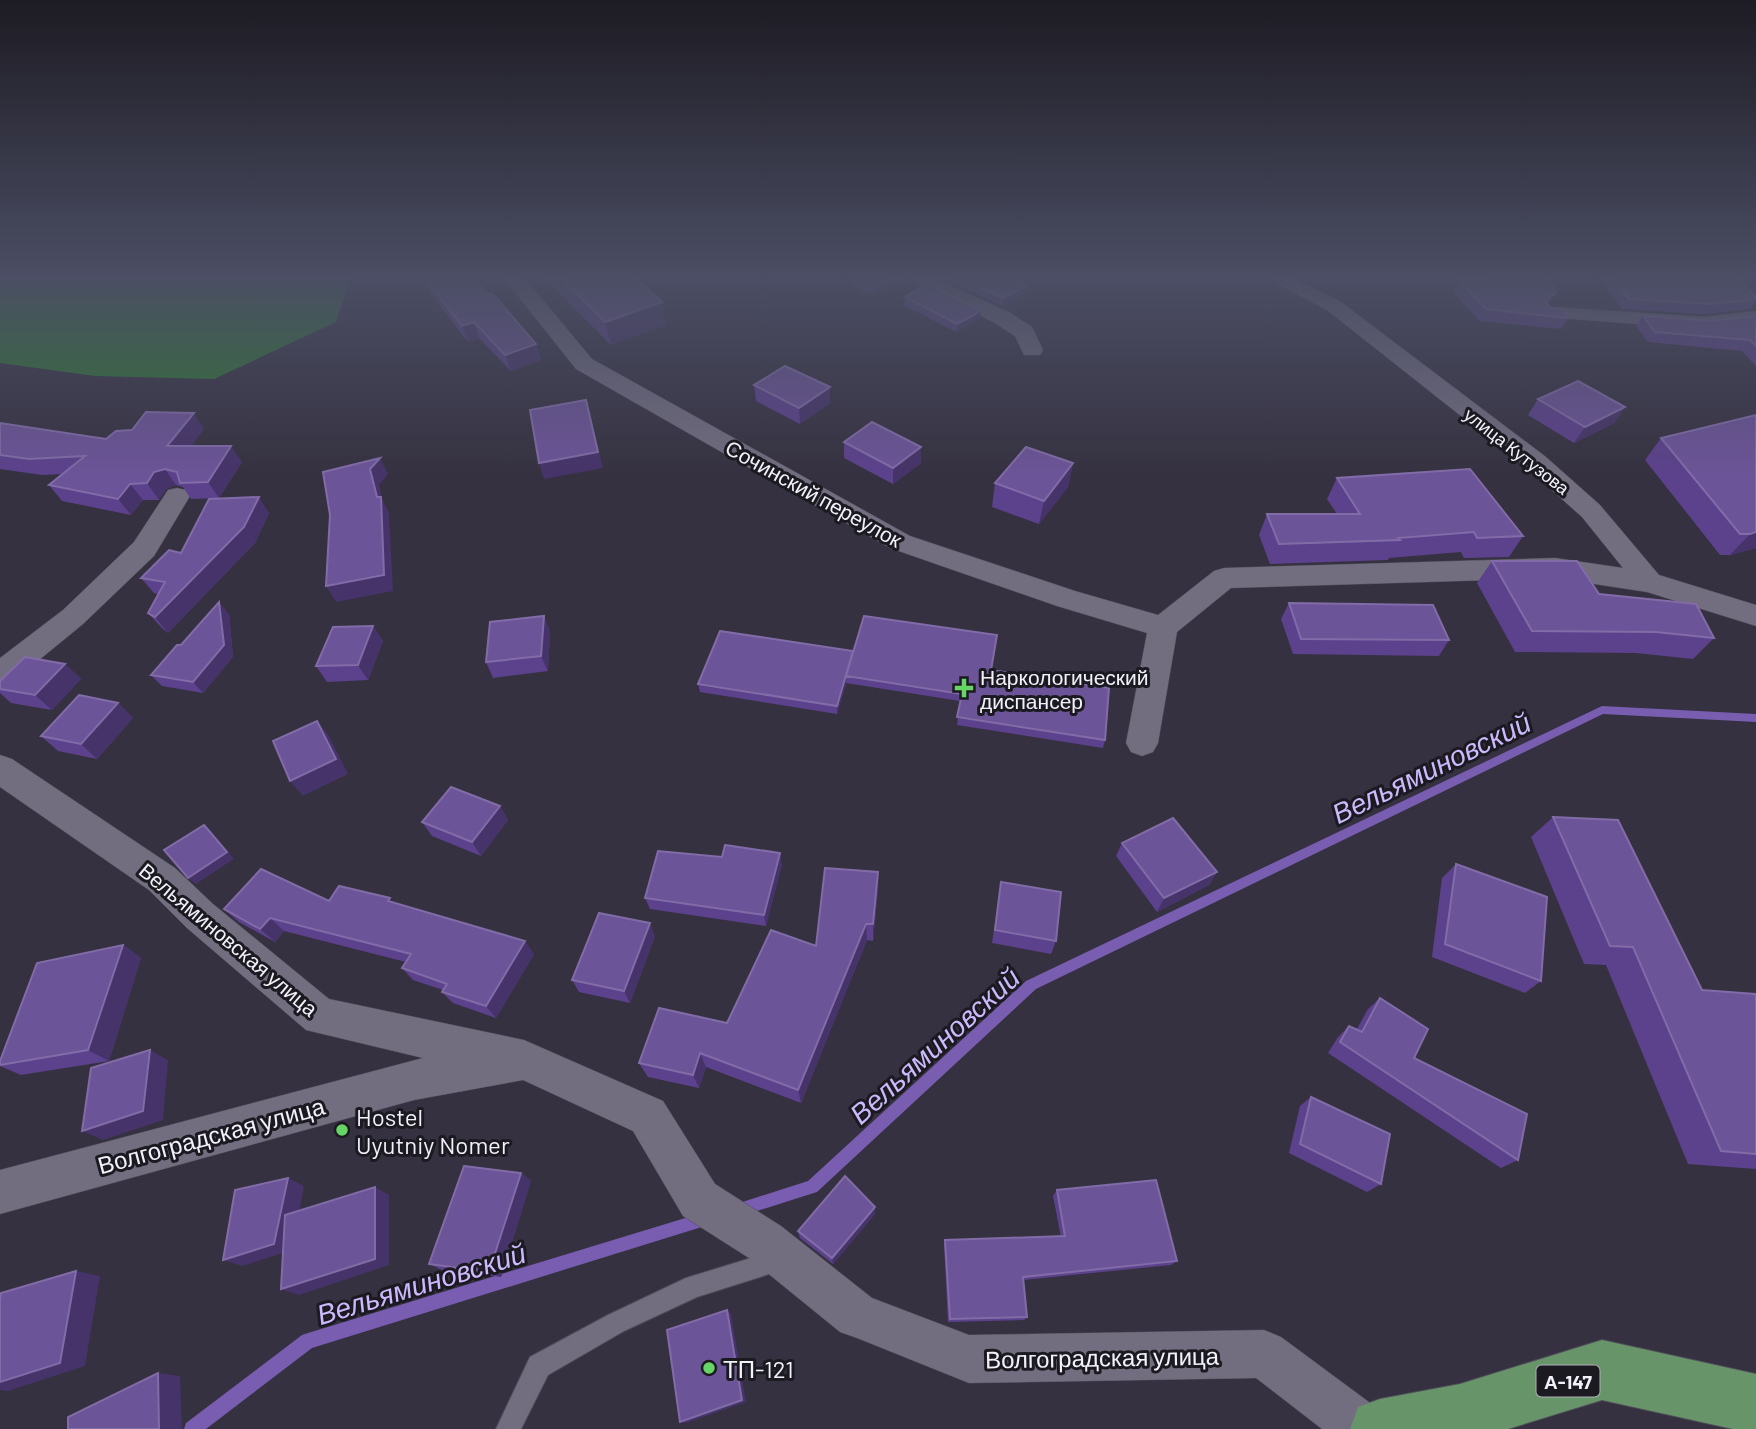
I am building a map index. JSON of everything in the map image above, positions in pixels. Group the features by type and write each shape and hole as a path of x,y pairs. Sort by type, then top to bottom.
{"highway":[{"name":"А-147","path":"1380,1429 1460,1414 1602,1370 1756,1404"}],"street":[{"name":"Сочинский переулок","path":"567,344 584,364 900,542 1067,599 1163,628"},
{"path":"1029,344 1032,350"},
{"name":"улица Кутузова","path":"1383,344 1537,463 1591,511 1649,582"},
{"path":"0,675 73,617 145,549 177,496"},
{"path":"1142,743 1163,628 1224,578 1555,568 1649,582 1756,616"},
{"name":"Вельяминовская улица","path":"0,769 162,879 200,916 320,1016 524,1060"},
{"name":"Волгоградская улица","path":"0,1192 414,1080 524,1060 648,1116 699,1199 776,1250 857,1315 969,1359 1264,1354 1363,1429"}],"lane":[{"path":"508,1429 539,1366 616,1323 776,1250"}],"green space":[{"path":"0,344 290,344 214,379 95,376 0,363"}],"building":[{"path":"494,344 536,344 505,355"},
{"path":"785,366 830,387 799,408 754,385"},
{"path":"1578,381 1625,407 1585,427 1538,399"},
{"path":"586,400 598,452 539,463 530,410"},
{"path":"146,412 194,413 167,446 231,446 208,482 180,483 177,472 165,469 154,472 147,483 130,484 118,499 49,485 85,456 29,459 0,455 0,423 106,439 116,431 132,430"},
{"path":"1756,415 1756,532 1740,534 1661,438"},
{"path":"872,422 921,447 893,468 844,442"},
{"path":"1026,447 1073,463 1044,501 995,483"},
{"path":"380,458 370,469 377,497 381,497 384,575 326,586 330,515 323,472"},
{"path":"1470,469 1523,536 1477,538 1474,532 1398,538 1400,540 1279,544 1267,514 1360,514 1337,478"},
{"path":"259,497 244,527 155,617 148,613 165,582 141,578 169,550 181,553 209,499"},
{"path":"1492,561 1577,561 1599,594 1696,604 1714,638 1656,632 1532,631"},
{"path":"219,602 224,645 193,682 151,675 177,645 181,645"},
{"path":"1289,603 1433,605 1449,640 1301,639"},
{"path":"544,616 541,656 486,662 490,622"},
{"path":"864,616 997,635 991,670 1109,688 1105,740 957,717 962,694 846,676"},
{"path":"373,626 358,665 316,666 333,627"},
{"path":"720,631 853,651 837,706 698,684"},
{"path":"25,657 65,664 35,695 0,689 0,681"},
{"path":"79,695 118,703 81,744 41,736"},
{"path":"317,721 336,759 290,781 273,741"},
{"path":"451,787 500,806 472,842 422,822"},
{"path":"1553,817 1618,820 1702,990 1755,994 1756,1154 1721,1151 1633,947 1610,946"},
{"path":"1173,818 1217,872 1164,898 1122,843"},
{"path":"204,825 227,852 188,878 164,850"},
{"path":"725,845 780,853 764,915 645,898 658,851 722,857"},
{"path":"1456,864 1547,897 1541,981 1445,944"},
{"path":"825,868 878,872 873,924 866,924 798,1090 700,1053 693,1075 639,1063 659,1008 727,1023 771,930 816,946"},
{"path":"261,869 329,901 339,886 390,898 388,901 525,941 486,1006 442,992 447,984 402,968 411,954 270,918 260,929 224,909"},
{"path":"1001,882 1061,892 1056,941 995,930"},
{"path":"599,913 650,923 624,991 572,980"},
{"path":"123,945 88,1050 0,1065 37,963"},
{"path":"1380,998 1428,1029 1414,1058 1527,1114 1518,1160 1340,1042 1349,1026 1362,1032"},
{"path":"150,1050 143,1111 82,1131 91,1068"},
{"path":"1311,1097 1390,1134 1381,1184 1300,1144"},
{"path":"464,1166 521,1173 489,1272 429,1264"},
{"path":"845,1176 875,1207 832,1258 798,1231"},
{"path":"288,1178 274,1244 223,1260 235,1190"},
{"path":"1156,1180 1177,1261 1023,1277 1027,1317 950,1319 945,1240 1065,1236 1057,1190"},
{"path":"375,1187 375,1259 281,1289 285,1215"},
{"path":"76,1271 60,1363 0,1382 1,1293"},
{"name":"ТП-121","path":"727,1310 742,1400 680,1422 667,1330"},
{"path":"158,1373 159,1429 68,1429 68,1417"}],"waterway":[{"name":"Вельяминовский","path":"738,1210 812,1187 1031,985 1602,710 1756,718"},
{"name":"Вельяминовский","path":"192,1429 308,1341 705,1219"}],"place":[{"name":"Наркологический диспансер","path":"964,688"},
{"name":"Hostel Uyutniy Nomer","path":"342,1130"},
{"name":"ТП-121","path":"709,1368"}]}
